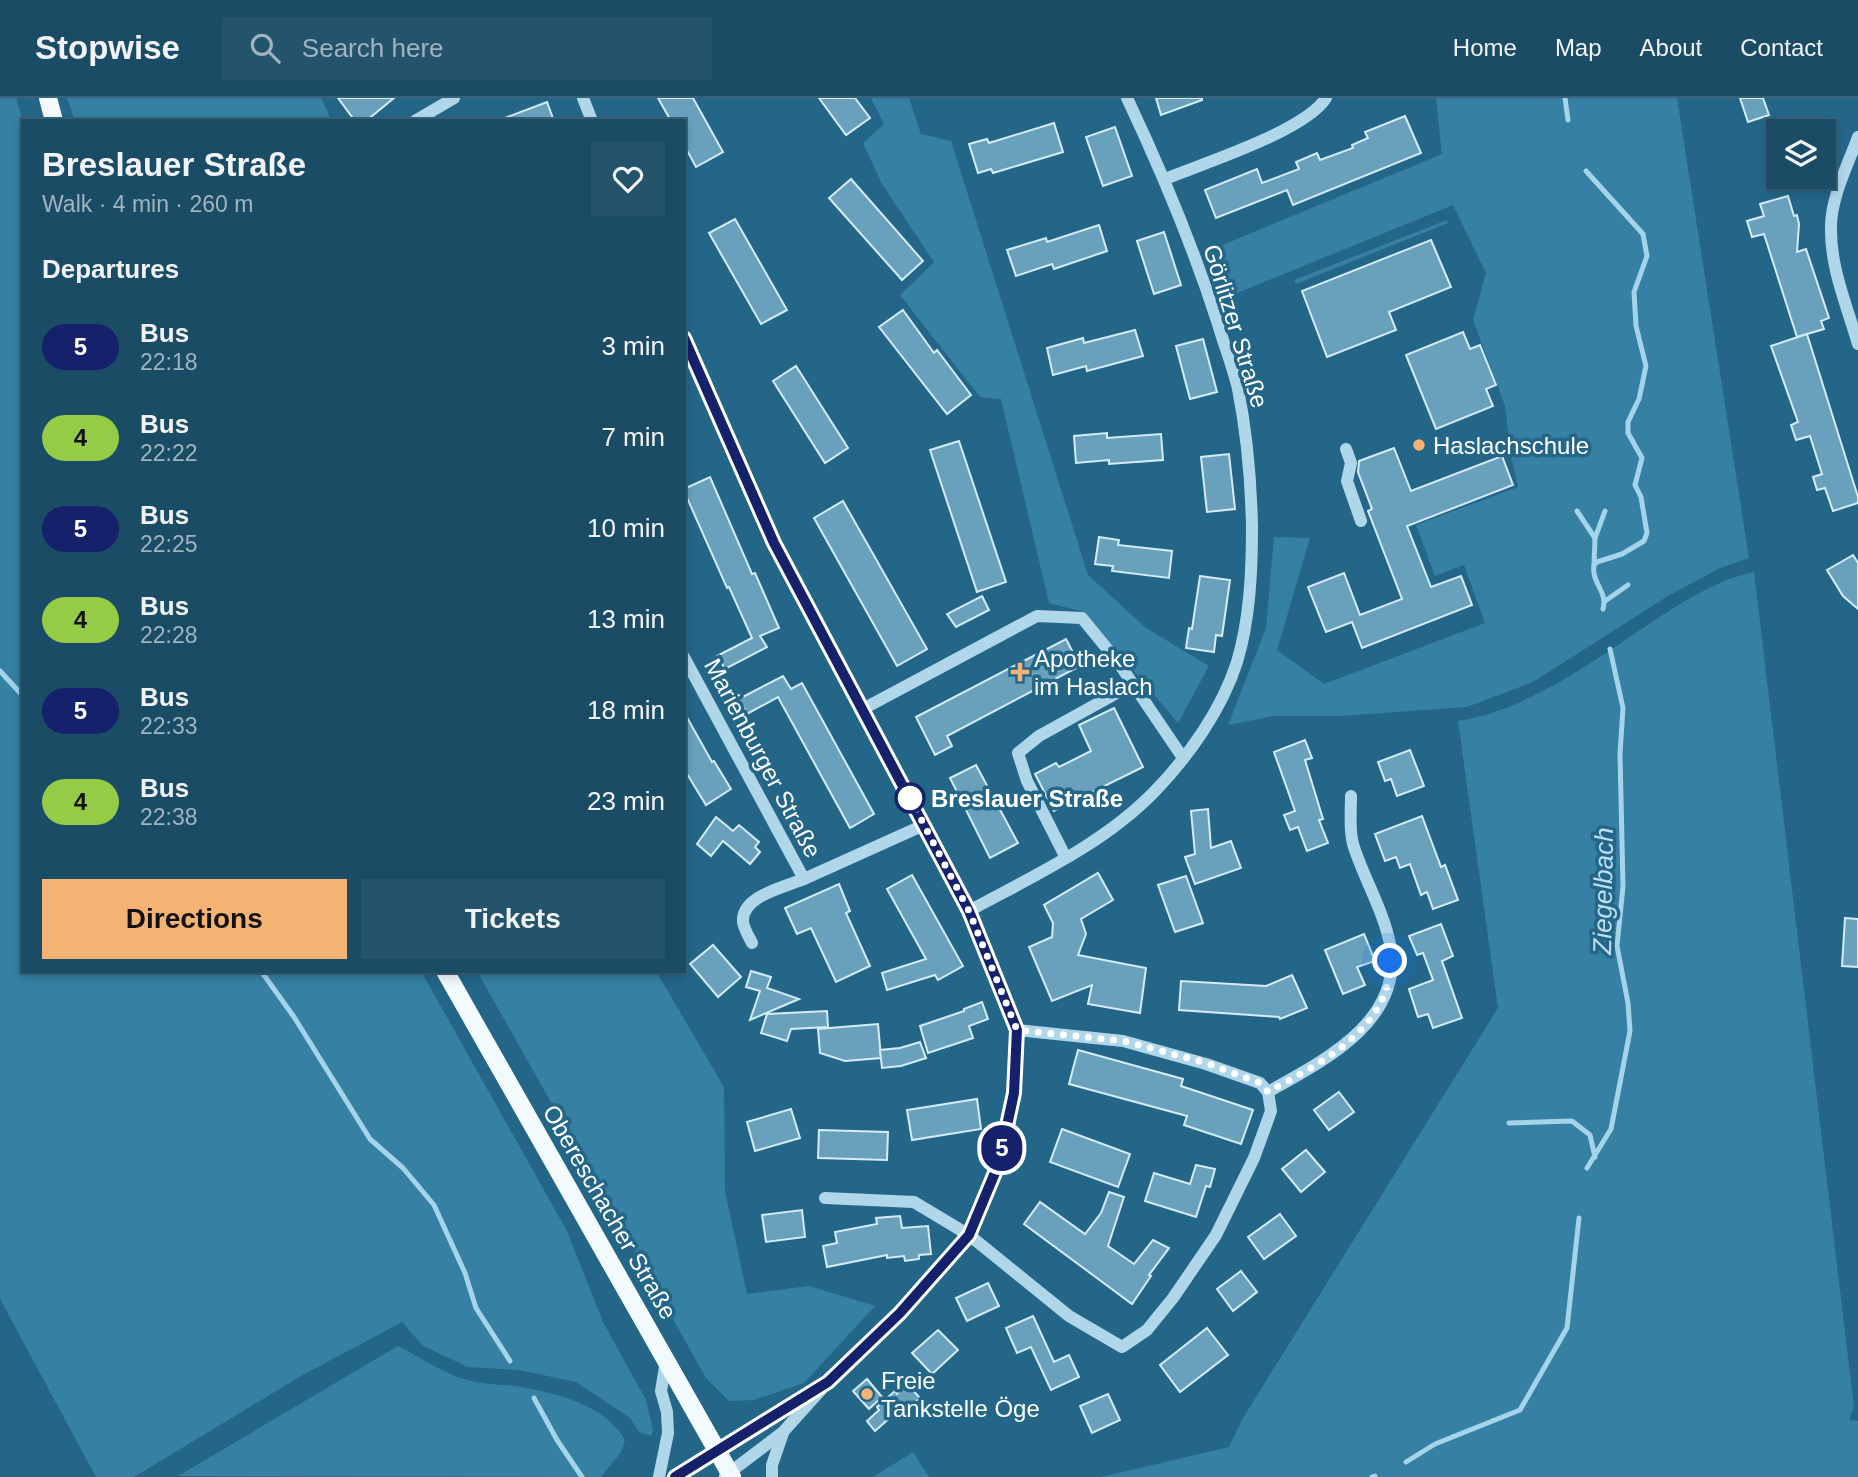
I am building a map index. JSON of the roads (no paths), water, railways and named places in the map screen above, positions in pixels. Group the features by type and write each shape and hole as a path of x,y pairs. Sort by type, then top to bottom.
{"main road":[{"path":"48,98 53,119"},
{"name":"Obereschacher Straße","path":"446,973 718,1451 729,1476"}],"street":[{"path":"418,119 454,98"},
{"path":"583,98 591,119"},
{"name":"Görlitzer Straße","path":"969,911 1066,859 1111,828 1154,792 1183,758 1217,706 1237,662 1252,581 1251,501 1243,416 1237,386 1210,301 1165,179 1127,98"},
{"path":"1165,179 1293,126 1319,108 1326,98"},
{"path":"1858,137 1836,199 1831,225 1835,267 1858,344"},
{"path":"686,343 774,543 969,911 1017,1030 1014,1093 999,1163 969,1235 900,1313 828,1382 783,1432 729,1476"},
{"path":"1346,449 1351,463 1347,481 1361,521"},
{"path":"861,710 1037,616 1082,618 1133,684 1183,758"},
{"name":"Marienburger Straße","path":"686,661 804,879"},
{"path":"1066,859 1027,781 1018,753 1039,736 1133,684"},
{"path":"1268,1092 1302,1073 1360,1032 1381,1005 1391,978 1390,944 1352,841 1351,796"},
{"name":"Marienburger Straße","path":"752,943 743,923 745,909 755,900 924,825"},
{"path":"825,1198 914,1202 969,1235 1069,1316 1122,1347 1147,1330 1173,1298 1216,1235 1254,1158 1271,1111 1268,1092 1260,1083 1206,1063 1124,1041 1017,1030"},
{"path":"659,1477 668,1433 667,1412 661,1391 666,1361"},
{"path":"675,1477 828,1382"},
{"path":"772,1477 772,1465 783,1432"}],"waterway":[{"name":"Ziegelbach","path":"1565,98 1568,120"},
{"name":"Ziegelbach","path":"1586,171 1643,234 1647,256 1634,292 1636,326 1646,366 1639,399 1628,422 1628,433 1642,458 1635,485 1641,497 1647,533 1644,541 1622,554 1594,565 1595,577 1603,597 1603,609"},
{"path":"1577,511 1595,538 1594,565"},
{"path":"1595,538 1605,511"},
{"path":"1605,601 1628,585"},
{"name":"Ziegelbach","path":"1587,1168 1611,1129 1630,1031 1628,1003 1617,946 1623,886 1620,754 1623,708 1610,649"},
{"path":"0,671 21,694"},
{"path":"262,973 294,1017 370,1139 403,1168 434,1205 465,1273 476,1308 510,1361"},
{"path":"1509,1123 1572,1121 1590,1135 1595,1157"},
{"name":"Ziegelbach","path":"1406,1462 1435,1444 1520,1410 1567,1328 1579,1218"},
{"path":"534,1398 557,1440 582,1477"}],"place":[{"name":"Haslachschule","path":"1419,445"},
{"name":"Apotheke im Haslach","path":"1020,672"},
{"name":"Breslauer Straße","path":"910,798"},
{"name":"Freie Tankstelle Öge","path":"867,1394"}]}
